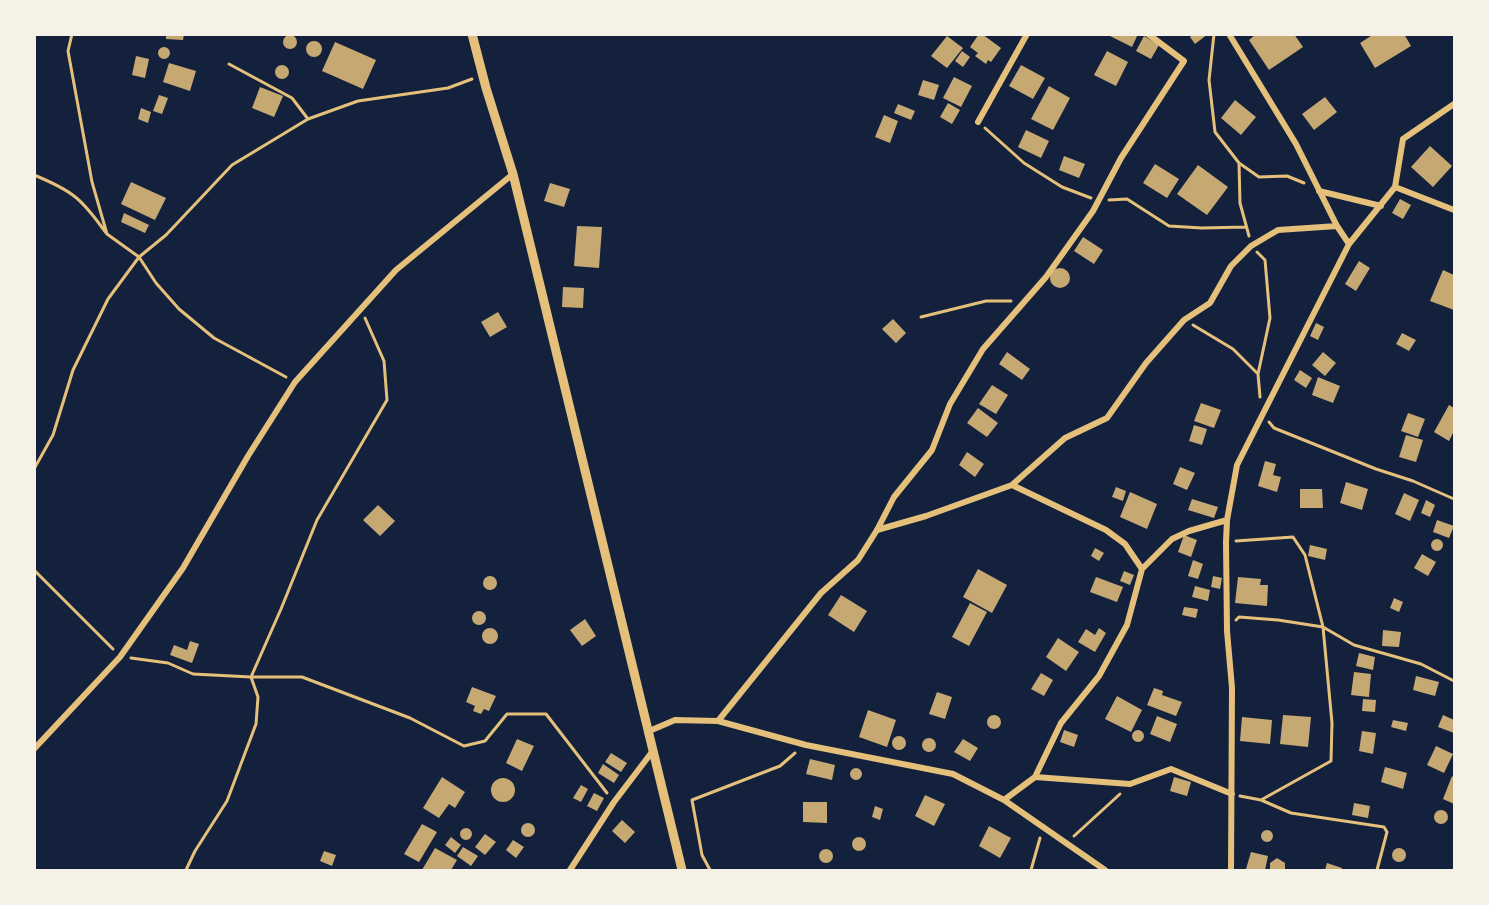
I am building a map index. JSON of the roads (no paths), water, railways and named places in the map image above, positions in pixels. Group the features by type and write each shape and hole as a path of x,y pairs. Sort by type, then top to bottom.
{"main road":[{"path":"472,34 513,174 682,870"}],"street":[{"path":"978,122 1027,34"},
{"path":"718,721 821,593 858,560 877,531 894,497 932,450 950,404 983,349 1046,277 1093,211 1121,158 1184,61 1148,34"},
{"path":"1228,34 1296,144 1337,226 1349,244"},
{"path":"1232,870 1232,688 1227,631 1226,542 1227,520 1237,465 1349,244 1395,187 1403,139 1455,104"},
{"path":"34,749 120,657 183,568 248,456 295,382 396,270 513,174"},
{"path":"1395,187 1455,210"},
{"path":"1319,191 1381,206"},
{"path":"877,531 1012,485 1065,438 1107,418 1146,363 1184,320 1210,303 1231,266 1251,246 1278,230 1337,226"},
{"path":"1012,485 1106,530 1125,544 1142,569"},
{"path":"1004,800 1035,777 1061,723 1099,676 1127,625 1142,569 1172,539 1189,531 1227,520"},
{"path":"647,732 675,720 718,721 806,745 953,774 1004,800 1105,870"},
{"path":"570,870 614,801 652,752"},
{"path":"1035,777 1130,784 1171,769 1232,794"}]}
